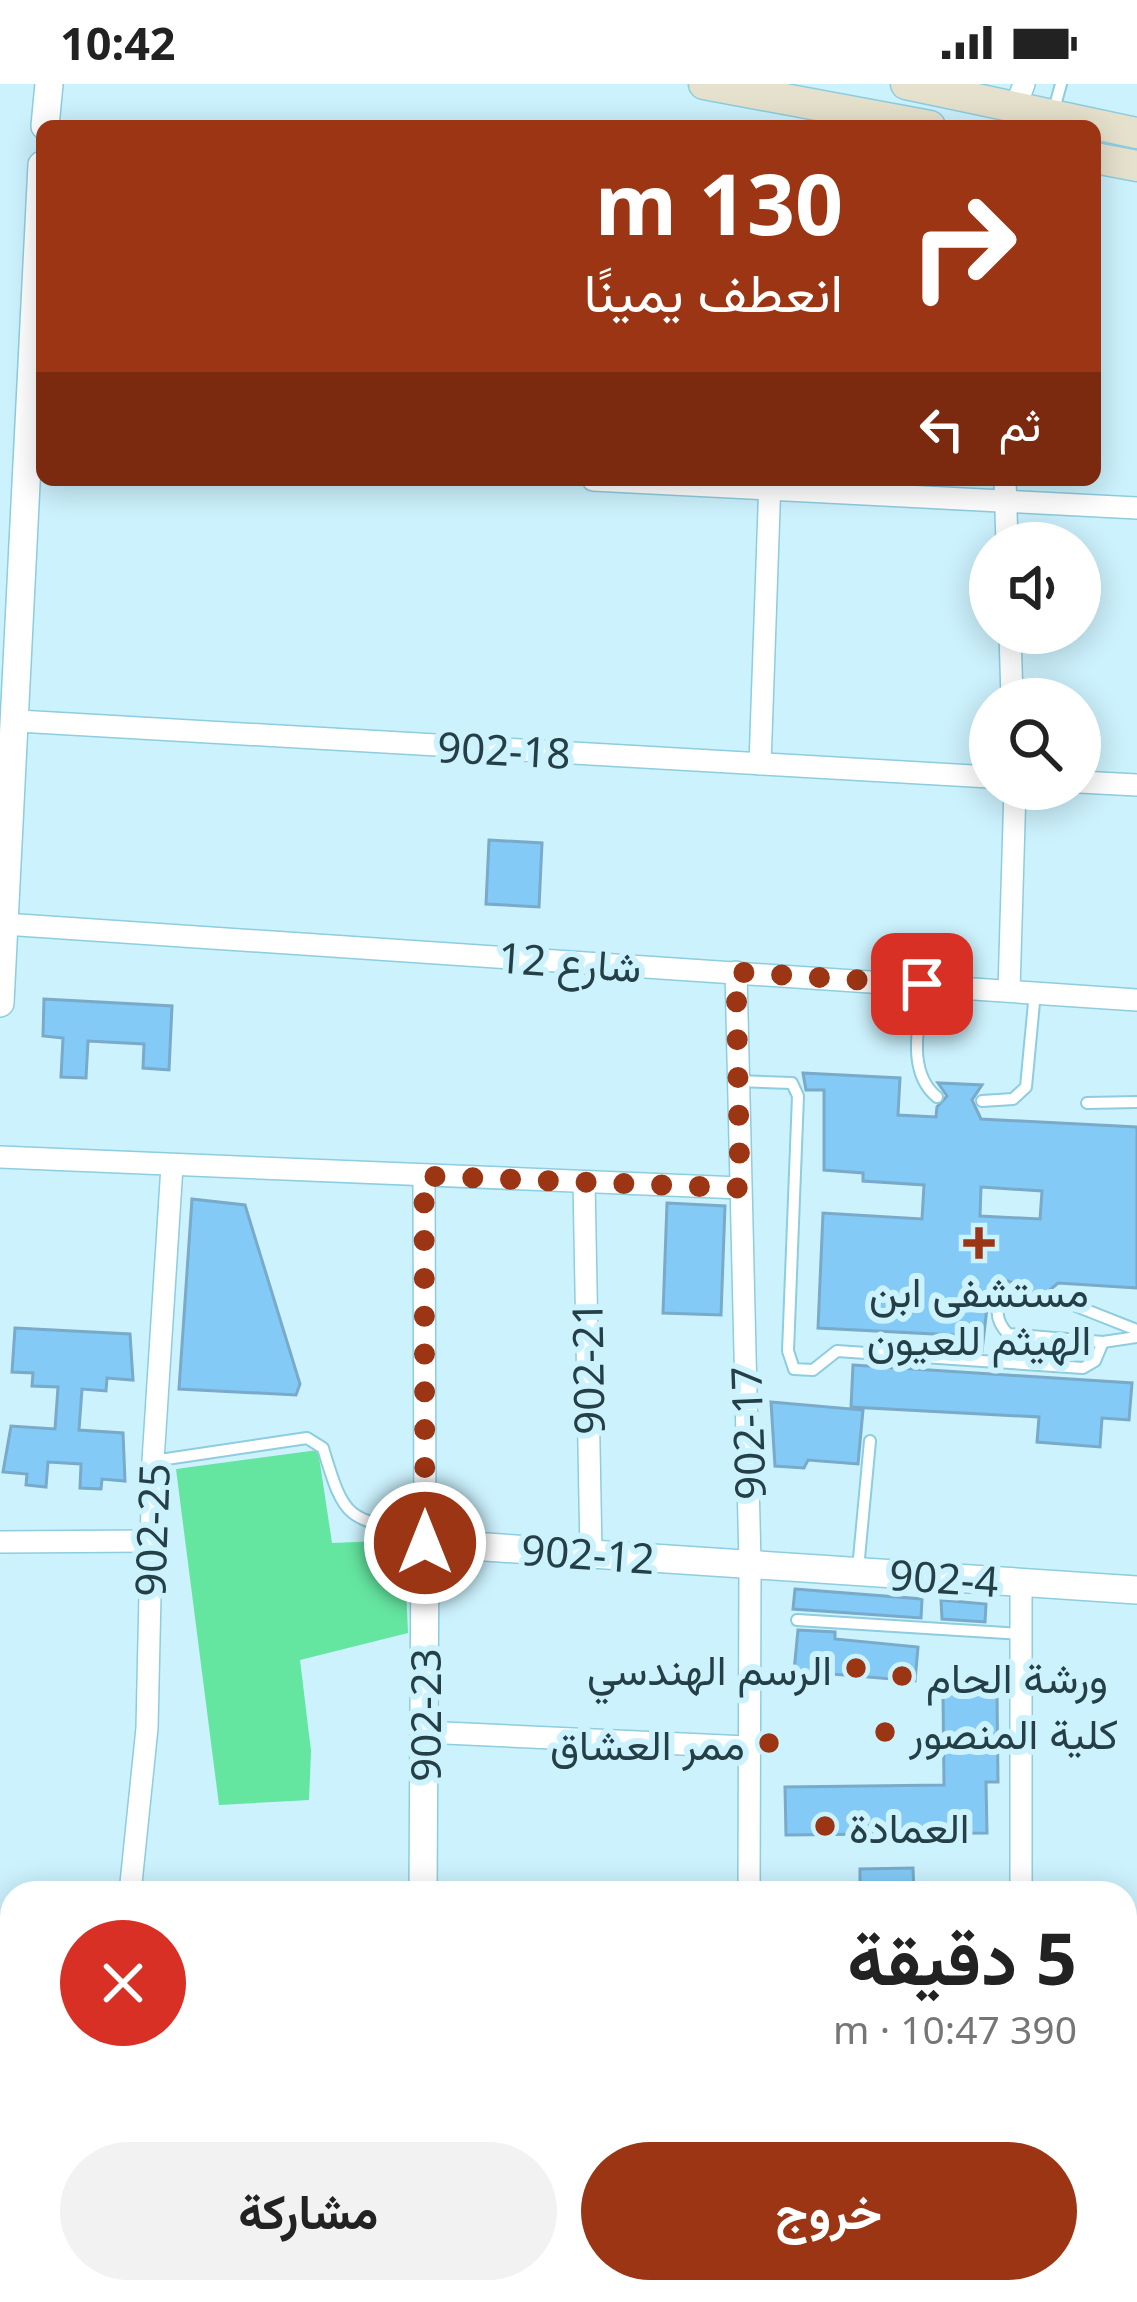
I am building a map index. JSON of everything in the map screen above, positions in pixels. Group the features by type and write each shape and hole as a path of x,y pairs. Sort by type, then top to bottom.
{"main road":[{"path":"704,84 898,120"},
{"path":"906,84 1009,95 1052,116 1072,120"},
{"path":"1101,126 1137,133"},
{"path":"1101,159 1137,166"}],"street":[{"path":"46,120 49,84"},
{"path":"0,1003 18,721 12,564 34,453 36,384"},
{"path":"760,764 770,486"},
{"path":"848,486 1005,490 1137,508"},
{"path":"1005,490 1006,522"},
{"name":"902-18","path":"18,721 969,776"},
{"path":"1101,783 1137,785"},
{"path":"1009,990 1014,810"},
{"name":"شارع 12","path":"4,924 1137,1000"},
{"name":"902-17","path":"736,972 750,1564 749,1881"},
{"path":"0,1157 740,1188"},
{"name":"902-25","path":"131,1881 147,1728 149,1541 172,1166"},
{"name":"902-23","path":"423,1881 424,1176"},
{"name":"902-21","path":"584,1182 591,1553"},
{"name":"902-12","path":"425,1537 750,1564"},
{"path":"0,1542 149,1541"},
{"name":"902-4","path":"750,1564 1137,1589"},
{"path":"1021,1582 1022,1881"},
{"path":"424,1732 747,1747"}],"lane":[{"path":"1052,116 1061,84"},
{"path":"922,984 917,1063 922,1082 937,1097"},
{"path":"982,1101 1013,1099 1026,1087 1035,992"},
{"path":"738,1081 792,1084 799,1096 788,1351 794,1369 813,1370 837,1351 1083,1368 1096,1360 1103,1342"},
{"path":"1087,1103 1137,1102"},
{"path":"1013,1289 998,1305 997,1317 1008,1334 1103,1342 1137,1333"},
{"path":"1053,1297 1137,1333"},
{"path":"153,1461 307,1438 323,1448 338,1501 349,1515 363,1523 425,1537"},
{"path":"858,1571 871,1441"},
{"path":"797,1620 1022,1634"}],"green space":[{"path":"318,1450 332,1543 404,1540 408,1633 300,1660 311,1751 309,1800 219,1805 176,1469"}],"building":[{"path":"489,840 542,843 539,907 486,904"},
{"path":"44,999 172,1006 169,1070 143,1068 144,1044 88,1041 86,1078 61,1077 63,1038 43,1036"},
{"name":"مستشفى ابن الهيثم للعيون","path":"803,1073 900,1078 898,1115 936,1117 937,1107 947,1096 938,1083 982,1085 972,1100 981,1119 1137,1127 1137,1288 1058,1283 1044,1295 1049,1307 1015,1299 1022,1287 1008,1281 988,1299 982,1351 953,1349 953,1335 818,1328 823,1213 922,1219 924,1185 863,1181 863,1173 824,1170 824,1090 806,1090","holes":["981,1187 1042,1191 1040,1219 980,1216"]},
{"path":"192,1199 245,1205 300,1384 296,1395 179,1389"},
{"path":"667,1203 725,1206 721,1315 663,1313"},
{"path":"15,1328 130,1334 133,1380 107,1378 106,1391 82,1389 79,1430 123,1433 125,1481 102,1479 101,1489 80,1488 81,1464 48,1462 46,1487 26,1485 27,1474 3,1472 11,1426 55,1429 58,1387 32,1386 33,1373 12,1372"},
{"path":"853,1365 1132,1383 1129,1420 1102,1418 1100,1447 1037,1442 1039,1417 851,1407"},
{"path":"771,1402 863,1410 858,1464 808,1460 804,1468 775,1466"},
{"path":"795,1589 922,1599 921,1618 793,1609"},
{"path":"941,1600 986,1604 985,1622 942,1619"},
{"path":"798,1630 835,1632 835,1639 918,1647 915,1681 794,1671"},
{"path":"997,1693 998,1782 986,1782 987,1833 786,1835 785,1787 944,1785 943,1694"},
{"path":"913,1868 914,1881 860,1881 860,1869"}],"place":[{"name":"مستشفى ابن الهيثم للعيون","path":"979,1243"},
{"name":"الرسم الهندسي","path":"856,1668"},
{"name":"ورشة الحام","path":"902,1676"},
{"name":"كلية المنصور","path":"885,1732"},
{"name":"ممر العشاق","path":"769,1743"},
{"name":"العمادة","path":"825,1826"}],"route":[{"path":"425,1543 424,1176 740,1188 736,972 922,984"}]}
